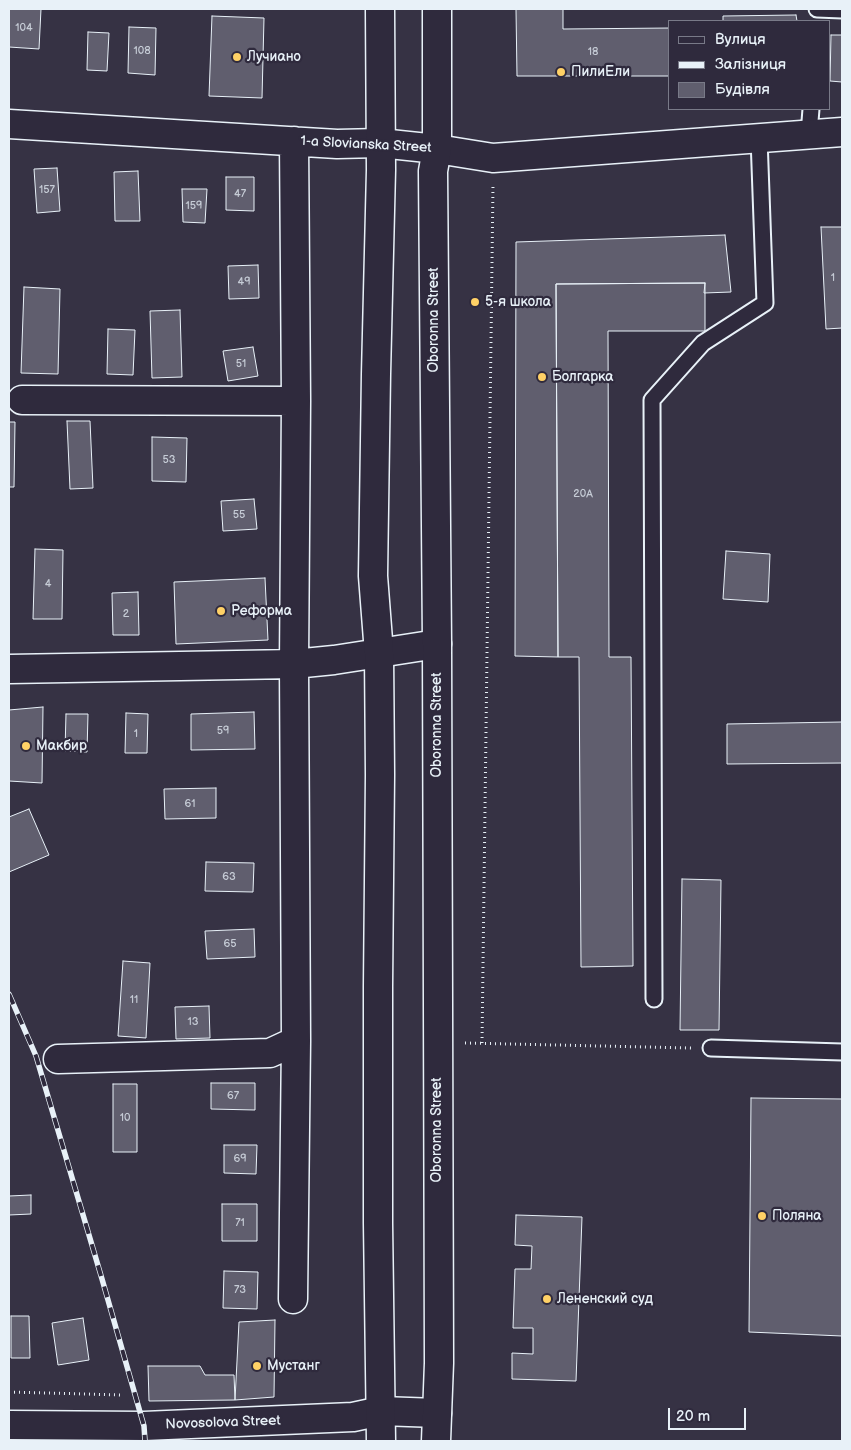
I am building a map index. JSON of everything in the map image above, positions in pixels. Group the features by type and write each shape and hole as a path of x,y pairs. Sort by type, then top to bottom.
{"street":[{"path":"380,9 382,92 373,576 379,653 378,1203 381,1441"},
{"name":"Oboronna Street","path":"436,1441 438,1344 437,644 433,181 437,149 437,9"},
{"name":"1-a Slovianska Street","path":"9,124 337,144 380,143 437,149 493,158 759,138 810,121 842,132"},
{"path":"293,1299 296,1041 294,141"},
{"path":"22,400 296,401"},
{"path":"9,669 294,664 334,660 437,644"},
{"path":"58,1059 270,1053 296,1041"},
{"name":"Novosolova Street","path":"9,1425 154,1425 353,1417 381,1411 437,1413"}],"lane":[{"path":"817,9 842,10"},
{"path":"654,1000 652,400 703,343 764,303 759,138"},
{"path":"711,1048 842,1052"}],"path":[{"path":"482,1043 493,158"},
{"path":"437,1042 711,1048"},
{"path":"9,1392 122,1395"}],"building":[{"path":"9,9 41,9 39,49 9,47"},
{"path":"516,9 563,9 563,29 668,28 668,76 517,76"},
{"path":"796,15 797,20 723,20 723,16"},
{"name":"Лучиано","path":"212,16 264,18 262,98 209,96"},
{"path":"129,27 156,28 155,75 128,73"},
{"path":"88,32 109,33 107,71 87,70"},
{"path":"831,35 842,35 842,82 831,81"},
{"path":"57,168 60,211 37,213 34,169"},
{"path":"138,171 140,221 115,221 114,172"},
{"path":"226,177 254,177 254,211 226,210"},
{"path":"182,189 207,189 205,223 183,222"},
{"path":"821,227 842,227 842,328 826,329"},
{"path":"725,235 731,292 704,293 705,283 556,284 558,657 515,656 516,242"},
{"path":"258,265 259,298 229,299 228,266"},
{"path":"705,283 705,331 608,331 609,657 631,657 633,966 581,967 579,657 558,657 556,284"},
{"path":"24,287 60,289 58,374 21,373"},
{"path":"180,310 182,377 152,378 150,311"},
{"path":"108,329 135,330 133,375 107,374"},
{"path":"253,347 258,376 228,381 223,351"},
{"path":"67,421 90,421 93,488 70,489"},
{"path":"9,422 15,422 14,487 9,487"},
{"path":"152,437 187,438 186,482 152,481"},
{"path":"254,499 257,529 223,531 221,501"},
{"path":"35,549 63,550 62,619 33,619"},
{"path":"726,551 770,554 768,602 723,599"},
{"name":"Реформа","path":"265,578 268,640 176,644 174,582"},
{"path":"138,592 139,635 113,635 112,593"},
{"name":"Макбир","path":"43,707 42,783 9,781 9,710"},
{"path":"254,712 255,749 191,750 191,714"},
{"path":"126,713 148,714 147,753 125,753"},
{"path":"66,714 88,714 87,752 65,751"},
{"path":"842,722 842,763 727,764 727,724"},
{"path":"216,788 216,818 165,819 164,789"},
{"path":"29,809 49,855 9,872 9,817"},
{"path":"206,862 254,863 253,892 205,891"},
{"path":"682,879 721,880 719,1030 680,1030"},
{"path":"254,929 255,957 207,959 205,931"},
{"path":"123,961 150,963 146,1038 118,1036"},
{"path":"209,1006 210,1038 176,1039 175,1007"},
{"path":"211,1083 255,1083 255,1110 211,1109"},
{"path":"113,1084 137,1084 137,1152 113,1152"},
{"path":"751,1098 842,1099 842,1336 749,1332"},
{"path":"224,1145 257,1145 256,1174 224,1173"},
{"path":"31,1195 31,1214 9,1215 9,1196"},
{"path":"222,1204 257,1204 257,1241 222,1241"},
{"name":"Лененский суд","path":"516,1215 582,1217 576,1381 512,1379 512,1353 533,1354 533,1328 513,1328 515,1269 531,1269 532,1246 515,1245"},
{"path":"224,1271 258,1272 257,1309 223,1308"},
{"path":"11,1316 29,1316 30,1358 11,1358"},
{"path":"83,1318 89,1360 58,1365 52,1323"},
{"path":"275,1320 274,1397 235,1400 239,1322"},
{"path":"148,1366 200,1366 205,1375 234,1375 235,1400 149,1401"}],"railway":[{"path":"9,994 36,1056 144,1426 145,1441"}],"place":[{"name":"Лучиано","path":"237,57"},
{"name":"ПилиЕли","path":"561,72"},
{"name":"5-я школа","path":"475,302"},
{"name":"Болгарка","path":"542,377"},
{"name":"Реформа","path":"221,611"},
{"name":"Макбир","path":"26,746"},
{"name":"Поляна","path":"762,1216"},
{"name":"Лененский суд","path":"547,1299"},
{"name":"Мустанг","path":"257,1366"}]}
